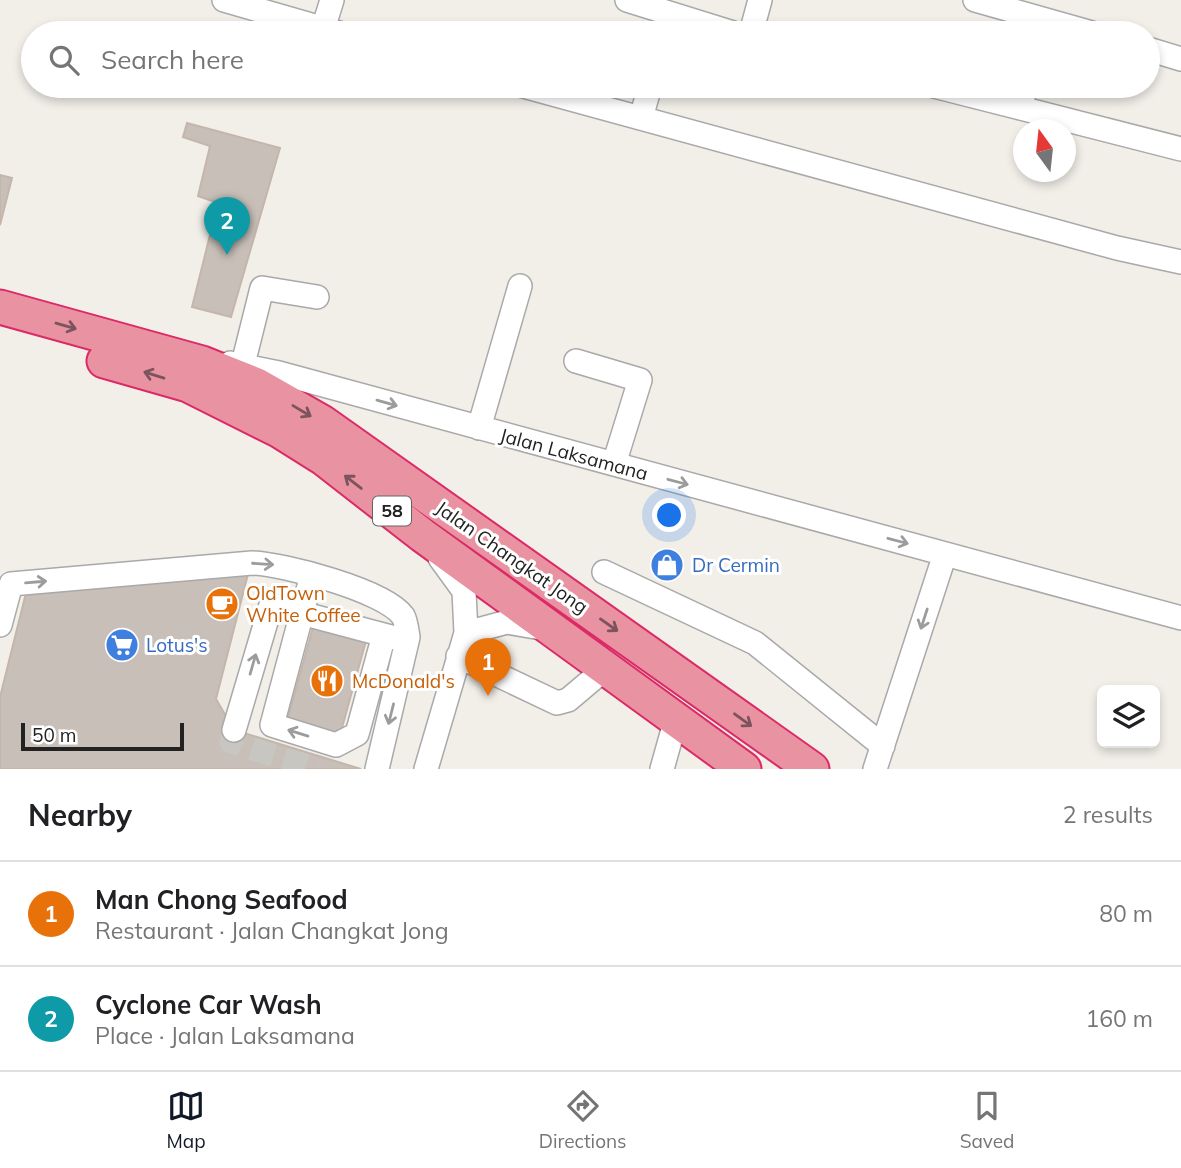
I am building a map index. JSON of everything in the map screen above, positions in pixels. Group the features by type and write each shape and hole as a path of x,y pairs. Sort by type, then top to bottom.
{"highway":[{"name":"Jalan Changkat Jong","path":"0,307 202,362 257,385 322,422 812,769"},
{"name":"Jalan Changkat Jong","path":"0,331 150,373 216,397 280,430 323,458 422,535 745,769"},
{"path":"696,686 693,696 699,716 745,769"}],"street":[{"path":"224,0 296,21"},
{"path":"331,21 332,0"},
{"path":"627,0 664,21"},
{"path":"754,21 760,0"},
{"path":"975,0 1046,18"},
{"path":"1160,53 1181,59"},
{"path":"567,98 1117,248 1181,262"},
{"path":"641,118 647,98"},
{"path":"1026,98 1181,149"},
{"path":"479,428 520,286"},
{"path":"243,364 262,288 317,297"},
{"path":"576,361 640,380 614,464"},
{"name":"Jalan Laksamana","path":"202,362 243,364 1181,618"},
{"path":"422,535 464,591 466,633 426,769"},
{"path":"875,769 945,554"},
{"path":"0,625 11,584 252,563 272,564 312,575 383,600 404,616 407,641 377,769"},
{"path":"604,572 755,643 883,746"},
{"path":"312,575 272,725 336,745 357,734 384,635"},
{"path":"234,730 269,608 275,605 407,641"},
{"path":"466,633 507,622 554,632"},
{"path":"458,656 557,703 568,701 606,668"},
{"path":"662,769 676,719"}],"building":[{"path":"187,123 280,148 231,317 192,307 218,203 198,196 210,146 183,137"},
{"path":"0,175 12,178 0,225"},
{"name":"Lotus's","path":"248,574 216,699 234,730 361,769 0,769 0,697 26,593"},
{"name":"McDonald's","path":"313,627 366,641 340,735 287,721"}],"tunnel":[{"path":"234,730 231,742 317,769"}],"place":[{"name":"Cyclone Car Wash","path":"227,255"},
{"name":"Dr Cermin","path":"667,565"},
{"name":"OldTown White Coffee","path":"222,604"},
{"name":"Lotus's","path":"122,645"},
{"name":"McDonald's","path":"327,681"},
{"name":"Man Chong Seafood","path":"488,696"}]}
